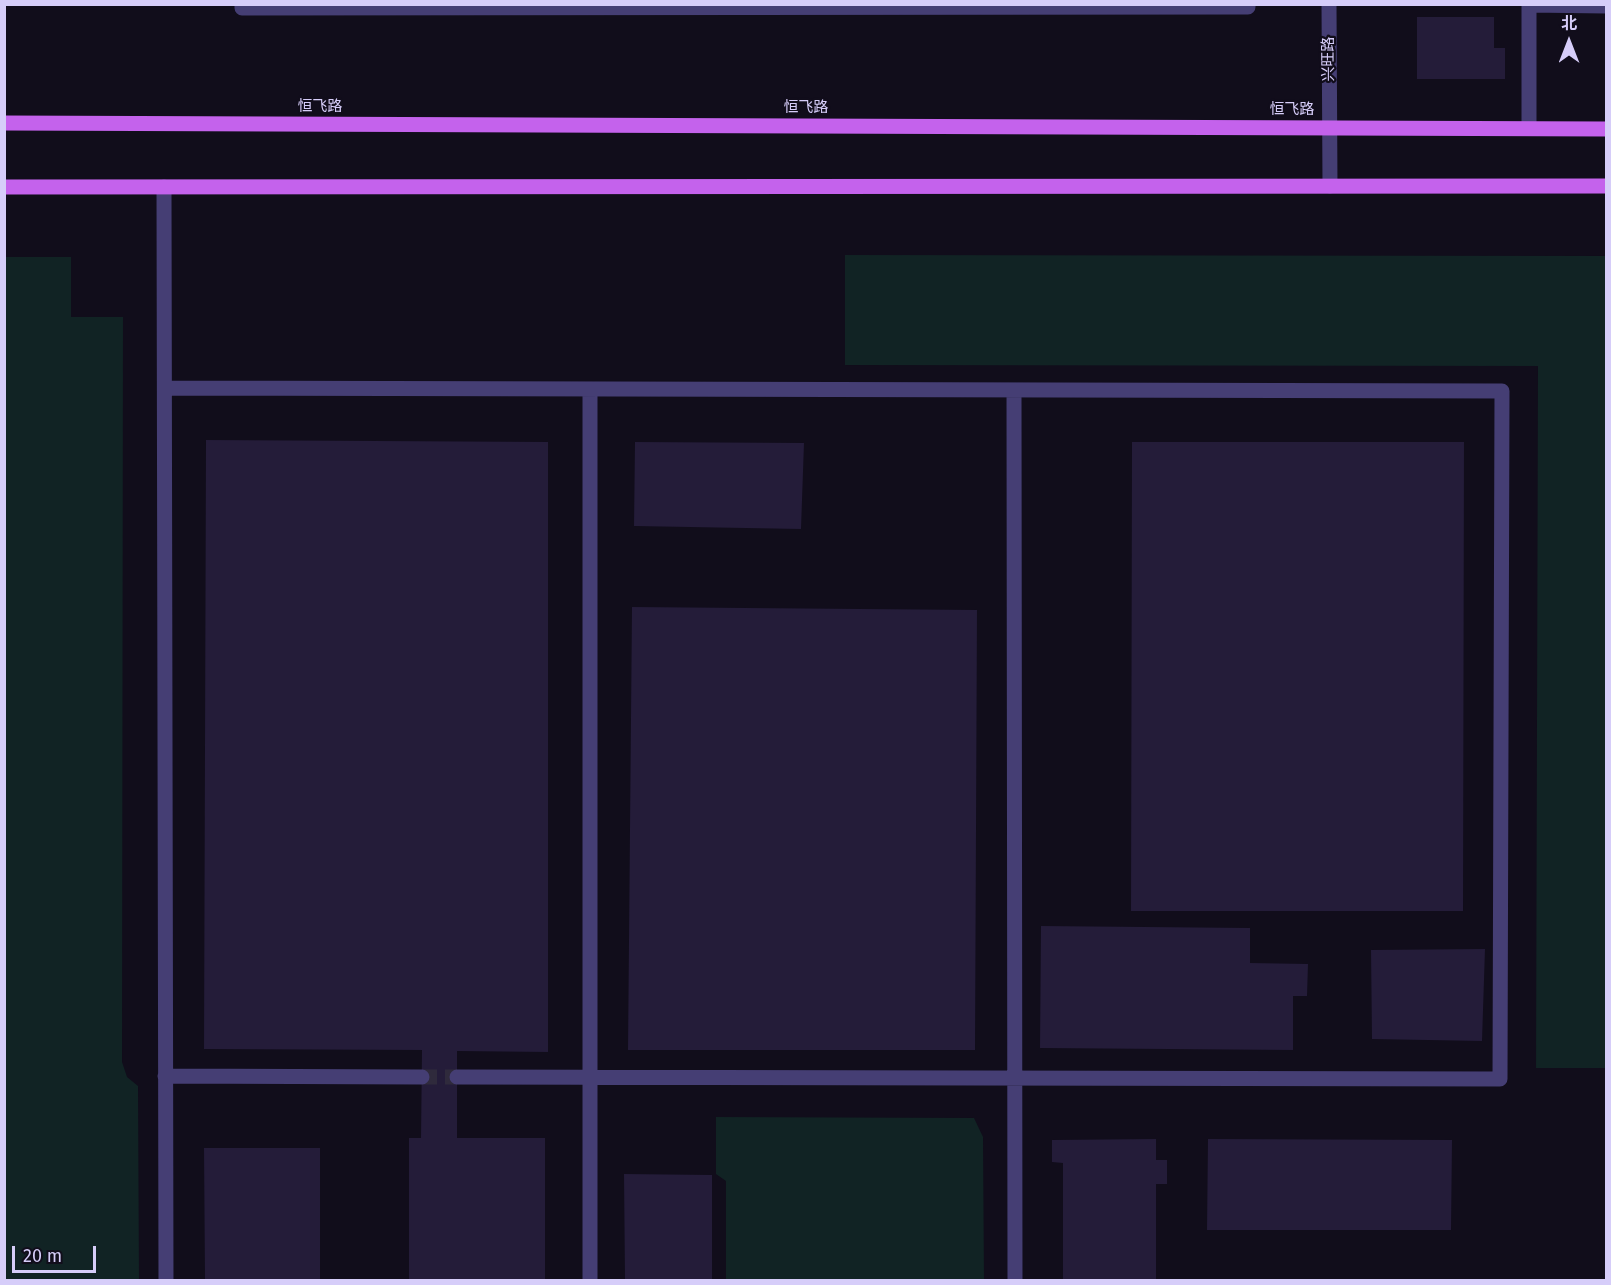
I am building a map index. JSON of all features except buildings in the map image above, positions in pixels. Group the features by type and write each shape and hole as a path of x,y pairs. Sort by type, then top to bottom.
{"main road":[{"name":"恒飞路","path":"4,123 1606,129"},
{"path":"4,187 1606,186"}],"street":[{"path":"242,4 242,8 1248,7 1248,4"},
{"name":"兴旺路","path":"1329,4 1330,186"},
{"path":"1529,128 1529,5 1606,6"},
{"path":"164,187 166,1281"},
{"path":"165,388 1502,391 1500,1079 457,1077"},
{"path":"590,389 590,1281"},
{"path":"1014,390 1015,1281"},
{"path":"165,1076 422,1077"}],"shaded area":[{"path":"845,255 1606,256 1606,1068 1536,1068 1538,366 845,365"},
{"path":"5,257 71,257 71,317 123,317 122,1062 127,1077 138,1086 139,1280 5,1280"},
{"path":"716,1117 974,1118 983,1137 984,1280 726,1280 726,1181 716,1174"}],"tunnel":[{"path":"422,1077 457,1077"}]}
